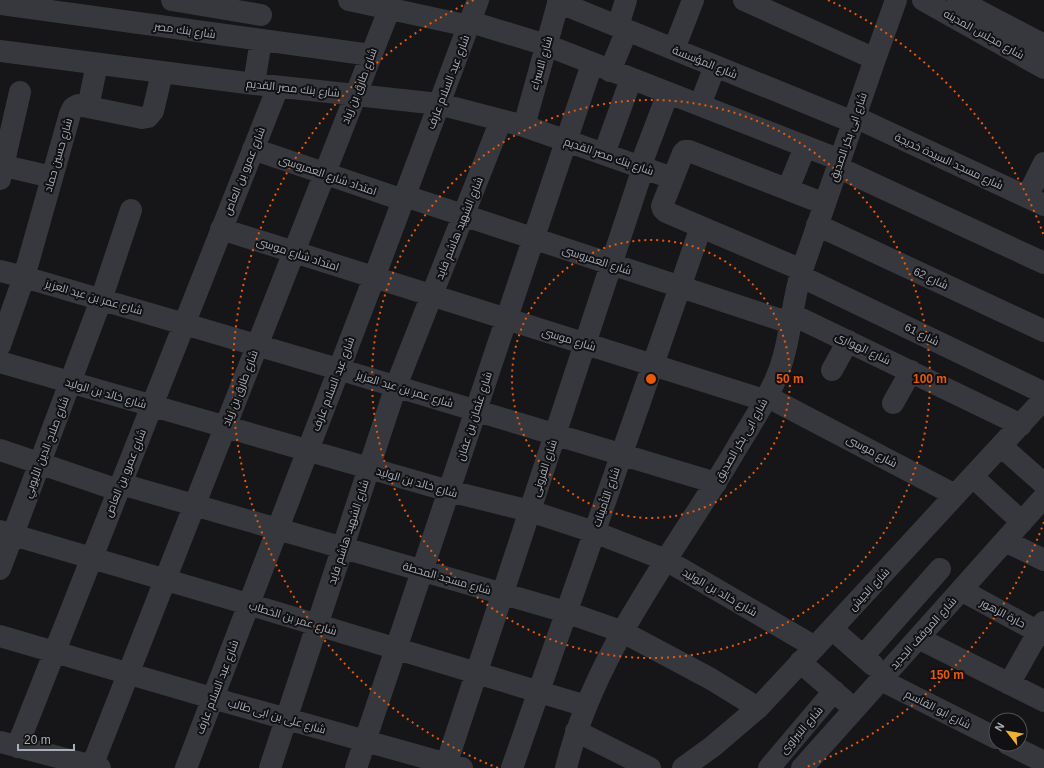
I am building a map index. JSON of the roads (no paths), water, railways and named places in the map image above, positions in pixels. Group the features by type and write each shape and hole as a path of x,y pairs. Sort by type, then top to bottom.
{"street":[{"path":"172,0 262,15"},
{"name":"شارع عبد السلام عارف","path":"186,768 374,278 478,0"},
{"name":"شارع عثمان بن عفان","path":"356,768 566,141 601,67 622,28 626,0"},
{"path":"674,49 693,0"},
{"path":"744,0 874,59"},
{"name":"شارع ابى بكر الصديق","path":"566,768 576,731 599,676 623,632 666,560 716,483 777,376 786,350 791,318 801,273 874,59 896,0"},
{"name":"شارع مجلس المدينه","path":"923,0 1044,68"},
{"name":"شارع مجلس المدينه","path":"958,0 1044,45"},
{"name":"شارع المؤسسة","path":"559,1 715,66 854,120"},
{"name":"شارع الاسراء","path":"524,126 559,1"},
{"name":"شارع بنك مصر","path":"0,4 371,55"},
{"path":"370,4 415,7 546,45 805,147 1044,263"},
{"name":"شارع طارق بن زياد","path":"96,767 128,673 371,55 370,4"},
{"path":"254,84 261,40"},
{"name":"شارع بنك مصر القديم","path":"0,51 278,87 440,104 524,126 672,178"},
{"path":"88,107 96,64"},
{"path":"700,106 715,66"},
{"name":"شارع حسين حماد","path":"0,345 24,277 52,176 73,108 78,105 142,118 148,117 153,111 162,73"},
{"path":"604,154 631,79"},
{"name":"شارع عمرو بن العاص","path":"9,745 54,652 278,87"},
{"path":"20,92 1,170 52,176"},
{"name":"شارع الفرونى","path":"451,767 477,673 612,264 641,167 668,93"},
{"name":"شارع الشهيد هاشم فايد","path":"270,768 396,386 502,120"},
{"name":"شارع مسجد السيدة خديجة","path":"854,120 1036,201"},
{"path":"788,190 805,147"},
{"name":"امتداد شارع العمروسى","path":"253,149 324,174 404,198"},
{"path":"672,178 683,153 685,151 689,151 825,204"},
{"path":"1036,201 1044,163"},
{"name":"شارع 61","path":"672,178 662,206 663,209 801,273 1044,393"},
{"name":"شارع العمروسى","path":"404,198 464,215 680,287 791,318"},
{"name":"شارع صلاح الدين الأيوبي","path":"0,569 6,533 40,464 101,300 130,210"},
{"name":"شارع 62","path":"817,225 1044,331"},
{"name":"شارع التأمينات","path":"512,768 701,227"},
{"name":"امتداد شارع موسى","path":"221,230 374,278"},
{"name":"شارع عمر بن عبد العزيز","path":"0,271 396,386 716,483"},
{"name":"شارع موسى","path":"374,278 653,366 765,398 955,495"},
{"name":"شارع الهوارى","path":"791,318 848,341 1020,425"},
{"path":"832,370 848,341"},
{"name":"شارع خالد بن الوليد","path":"0,362 449,491 530,511 594,532 666,560 808,655 834,692 855,709"},
{"path":"893,402 911,371"},
{"name":"شارع الجيش","path":"683,768 712,747 758,708 1044,399"},
{"path":"1001,446 1043,497"},
{"name":"شارع مسجد المحطة","path":"0,450 40,464 119,487 194,505 566,612 623,632 711,679 758,708"},
{"path":"973,477 1022,522"},
{"name":"شارع الموقف الجديد","path":"802,768 962,590 1043,497"},
{"name":"شارع عمر بن الخطاب","path":"6,533 586,706"},
{"path":"1005,541 1044,560"},
{"path":"863,656 940,570"},
{"name":"حارة الزهور","path":"962,590 1042,630"},
{"name":"شارع ابو القاسم","path":"832,629 863,656 883,678 988,734"},
{"path":"1009,684 1042,630"},
{"name":"شارع على بن ابى طالب","path":"0,636 451,767"},
{"path":"918,638 1044,701"},
{"name":"شارع النبراوى","path":"769,768 834,692"},
{"path":"576,731 650,768"},
{"path":"9,745 96,767"},
{"path":"1024,752 1044,762"}]}
